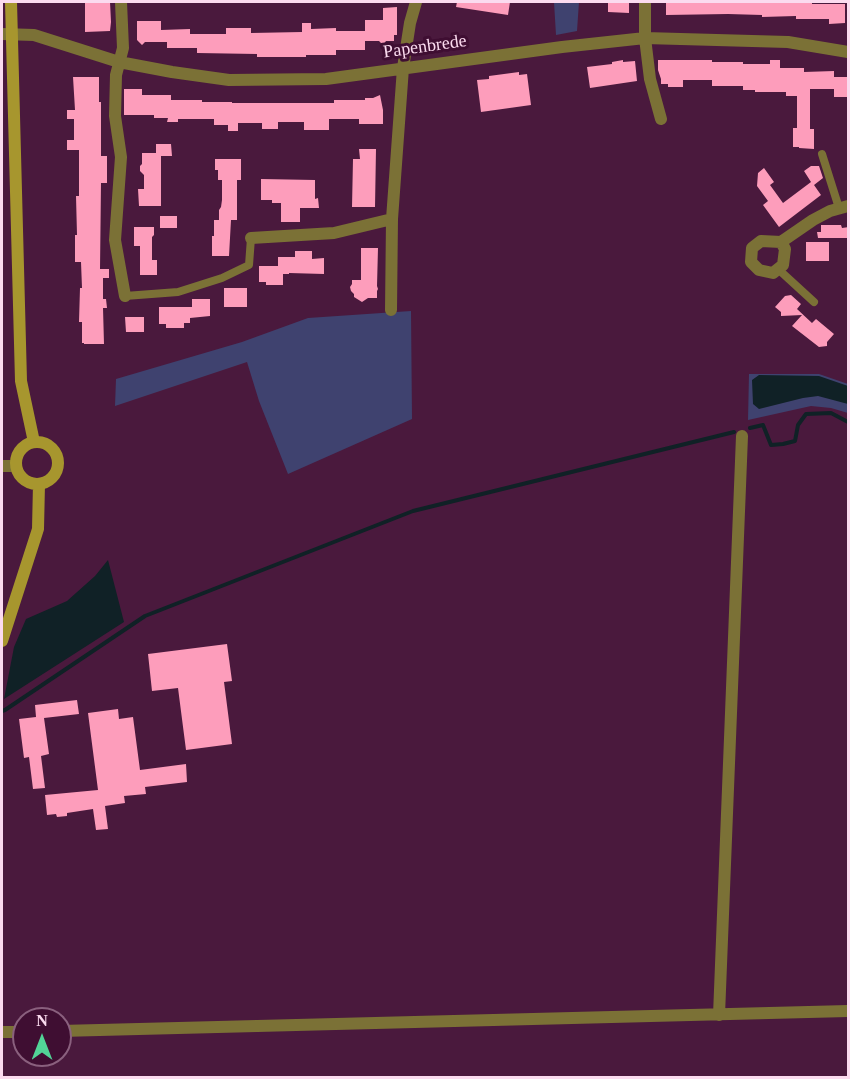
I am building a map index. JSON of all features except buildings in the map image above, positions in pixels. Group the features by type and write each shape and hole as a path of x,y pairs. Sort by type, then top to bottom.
{"main road":[{"path":"11,2 6,34 21,381 34,442"},
{"path":"34,442 51,447 58,463 56,473 49,481 39,484 27,482 20,476 16,466 18,453 27,444 34,442"},
{"path":"2,641 38,529 39,484"}],"street":[{"path":"121,2 123,48 116,75 116,116 121,157 115,240 125,296"},
{"path":"391,310 392,219 403,68 410,23 416,2"},
{"path":"645,2 645,38 650,79 661,119"},
{"name":"Papenbrede","path":"6,34 34,34 120,62 229,80 326,79 645,38 788,42 849,52"},
{"path":"781,242 785,249 783,265 773,273 759,270 751,262 752,248 761,241 781,242 830,210 844,207"},
{"path":"251,238 334,233 392,219"},
{"path":"719,1015 742,436"},
{"path":"2,466 16,466"},
{"path":"72,1031 849,1011"}],"lane":[{"path":"822,154 844,207"},
{"path":"125,296 178,292 222,278 249,265 251,238"},
{"path":"778,268 814,302"}],"shaded area":[{"path":"554,2 579,2 577,31 556,35"},
{"path":"411,311 412,419 288,474 259,401 247,362 115,406 116,379 242,342 308,318"},
{"path":"749,374 819,374 848,384 848,413 811,406 748,420"},
{"path":"759,375 819,376 848,386 848,404 818,396 759,409 753,404 752,380"},
{"path":"108,560 124,622 4,699 14,647 26,619 67,601 95,576"}],"waterway":[{"path":"750,428 763,425 771,445 795,441 798,425 806,414 831,413 848,422"},
{"path":"2,711 145,616 413,511 734,432"}]}
